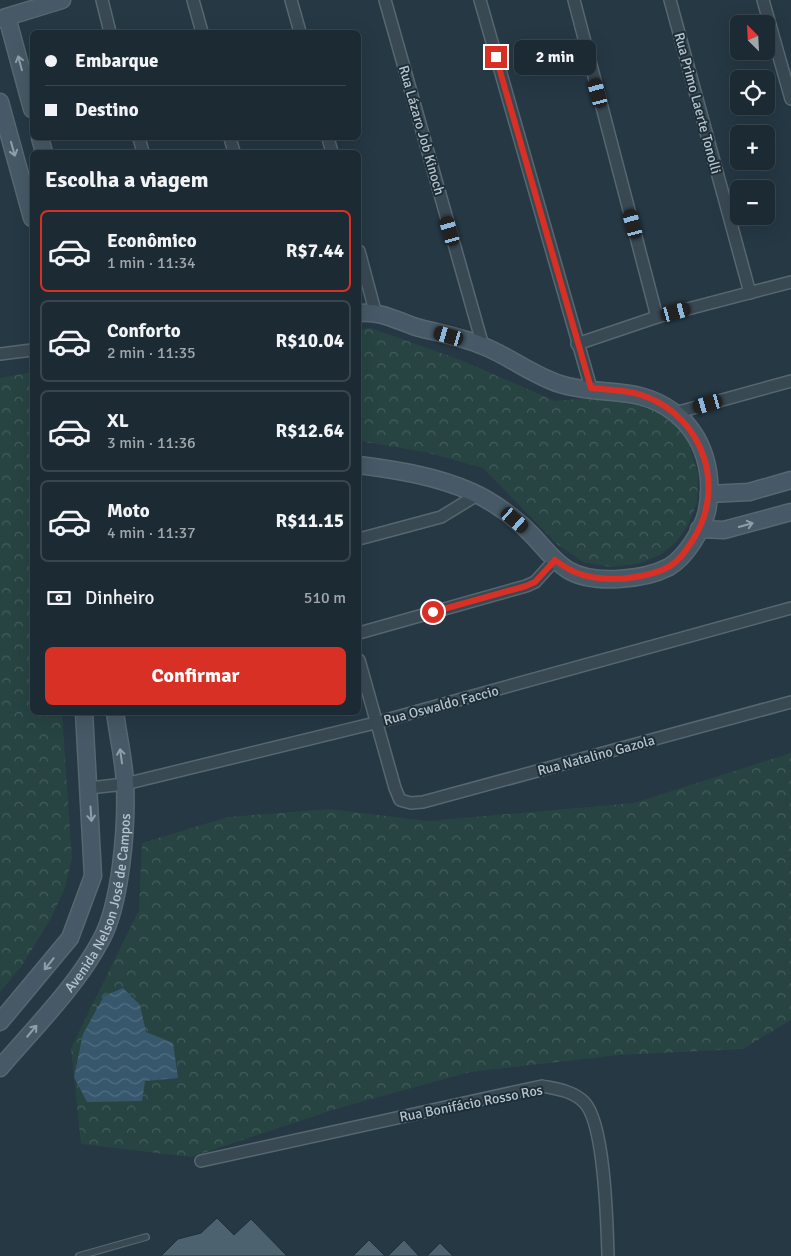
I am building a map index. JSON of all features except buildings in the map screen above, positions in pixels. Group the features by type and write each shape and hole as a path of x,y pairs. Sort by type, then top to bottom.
{"main road":[{"path":"30,102 4,18 62,0"},
{"path":"0,102 30,211"},
{"path":"361,312 375,312 483,346 529,371 561,384 630,392 646,397 675,413 694,434 702,448 707,463 709,494 706,513 700,529 686,551 669,566 622,579 594,579 569,571 555,560 515,520 477,495 446,483 419,476 361,465"},
{"path":"709,494 749,492 791,480"},
{"path":"700,529 724,530 791,512"},
{"name":"Avenida Nelson José de Campos","path":"0,1022 70,938 93,876 84,715"},
{"name":"Avenida Nelson José de Campos","path":"0,1068 88,963 102,939 113,914 119,876 125,784 114,715"}],"street":[{"path":"102,0 110,30"},
{"path":"193,0 201,30"},
{"path":"291,0 299,30"},
{"name":"Rua Lázaro Job Kinoch","path":"385,0 483,346"},
{"path":"480,0 591,388"},
{"path":"574,0 657,317"},
{"name":"Rua Primo Laerte Tonolli","path":"670,0 750,293"},
{"path":"763,0 791,100"},
{"path":"361,259 375,312"},
{"path":"578,344 657,317 791,282"},
{"path":"0,354 30,350"},
{"path":"675,413 791,381"},
{"path":"361,538 441,518 477,495"},
{"path":"361,632 526,586 535,582 555,560"},
{"name":"Rua Oswaldo Faccio","path":"89,788 125,784 375,723 791,608"},
{"path":"361,668 375,723"},
{"name":"Rua Natalino Gazola","path":"375,723 400,800 411,803 422,802 791,702"},
{"name":"Rua Bonifácio Rosso Ros","path":"201,1161 542,1086 567,1091 584,1102 593,1118 605,1186 608,1256"}],"lane":[{"path":"79,1256 146,1237"}],"green space":[{"path":"371,328 463,361 555,401 601,397 649,405 680,429 689,444 698,474 697,503 687,527 676,542 660,555 638,564 610,567 583,562 557,544 483,468 425,452 361,441 361,329"},
{"path":"30,372 30,715 62,715 72,859 64,890 50,920 21,967 0,992 0,378"},
{"path":"791,753 791,1020 743,1049 619,1055 470,1072 339,1108 191,1157 81,1144 71,1048 139,910 142,843 228,817 329,809 428,821 634,803"}],"water":[{"path":"123,988 140,1005 146,1032 173,1043 178,1078 145,1081 142,1101 87,1102 74,1077 83,1034 104,996"}],"route":[{"path":"433,612 526,586 535,582 555,560 569,571 594,579 622,579 669,566 686,551 700,529 706,513 709,494 707,463 702,448 694,434 675,413 660,403 630,392 591,388 496,57"}]}
